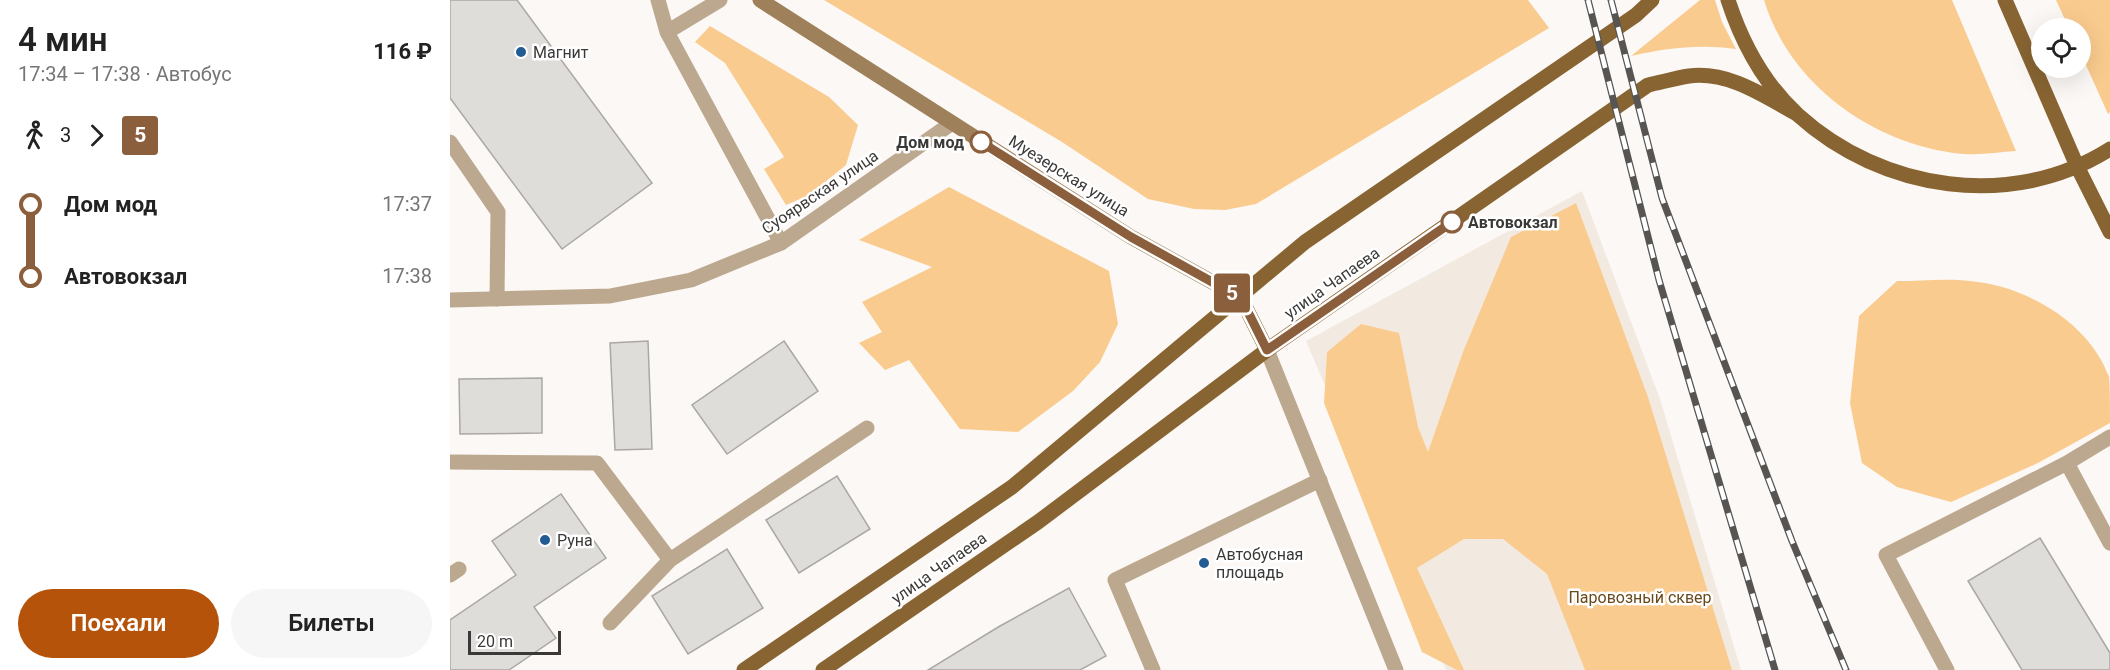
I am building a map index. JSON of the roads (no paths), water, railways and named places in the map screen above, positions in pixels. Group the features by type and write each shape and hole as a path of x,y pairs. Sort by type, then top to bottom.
{"main road":[{"name":"Муезерская улица","path":"760,0 1131,237 1241,298"},
{"name":"улица Чапаева","path":"744,670 1012,486 1241,298 1305,242 1636,15 1652,0"},
{"path":"1728,0 1737,27 1753,59 1773,88 1797,114 1830,142 1868,163 1908,177 1940,183 1994,186 2036,179 2077,166 2110,149"},
{"path":"2005,0 2077,166 2110,232"},
{"name":"улица Чапаева","path":"823,670 1038,522 1267,350 1648,86 1690,76 1724,78 1750,88 1797,114"},
{"path":"1241,298 1267,350"}],"street":[{"path":"658,0 667,32 781,243"},
{"path":"667,32 720,0"},
{"name":"Суоярвская улица","path":"450,300 610,296 691,280 781,243 952,123"},
{"path":"450,142 498,212 497,299"},
{"path":"1267,350 1399,668"},
{"path":"610,623 670,560 867,428"},
{"path":"1947,670 1886,555 2067,463 2110,437"},
{"path":"450,462 597,463 670,560"},
{"path":"2067,463 2110,543"},
{"path":"1153,670 1115,580 1320,480"}],"railway":[{"path":"1588,0 1659,280 1775,670"},
{"path":"1611,0 1662,198 1792,541 1846,670"}],"place":[{"name":"Магнит","path":"521,52"},
{"name":"Дом мод","path":"981,142"},
{"name":"Автовокзал","path":"1452,222"},
{"name":"Руна","path":"545,540"},
{"name":"Автобусная площадь","path":"1204,563"}],"park label":[{"name":"Паровозный сквер","path":"1640,597"}]}
